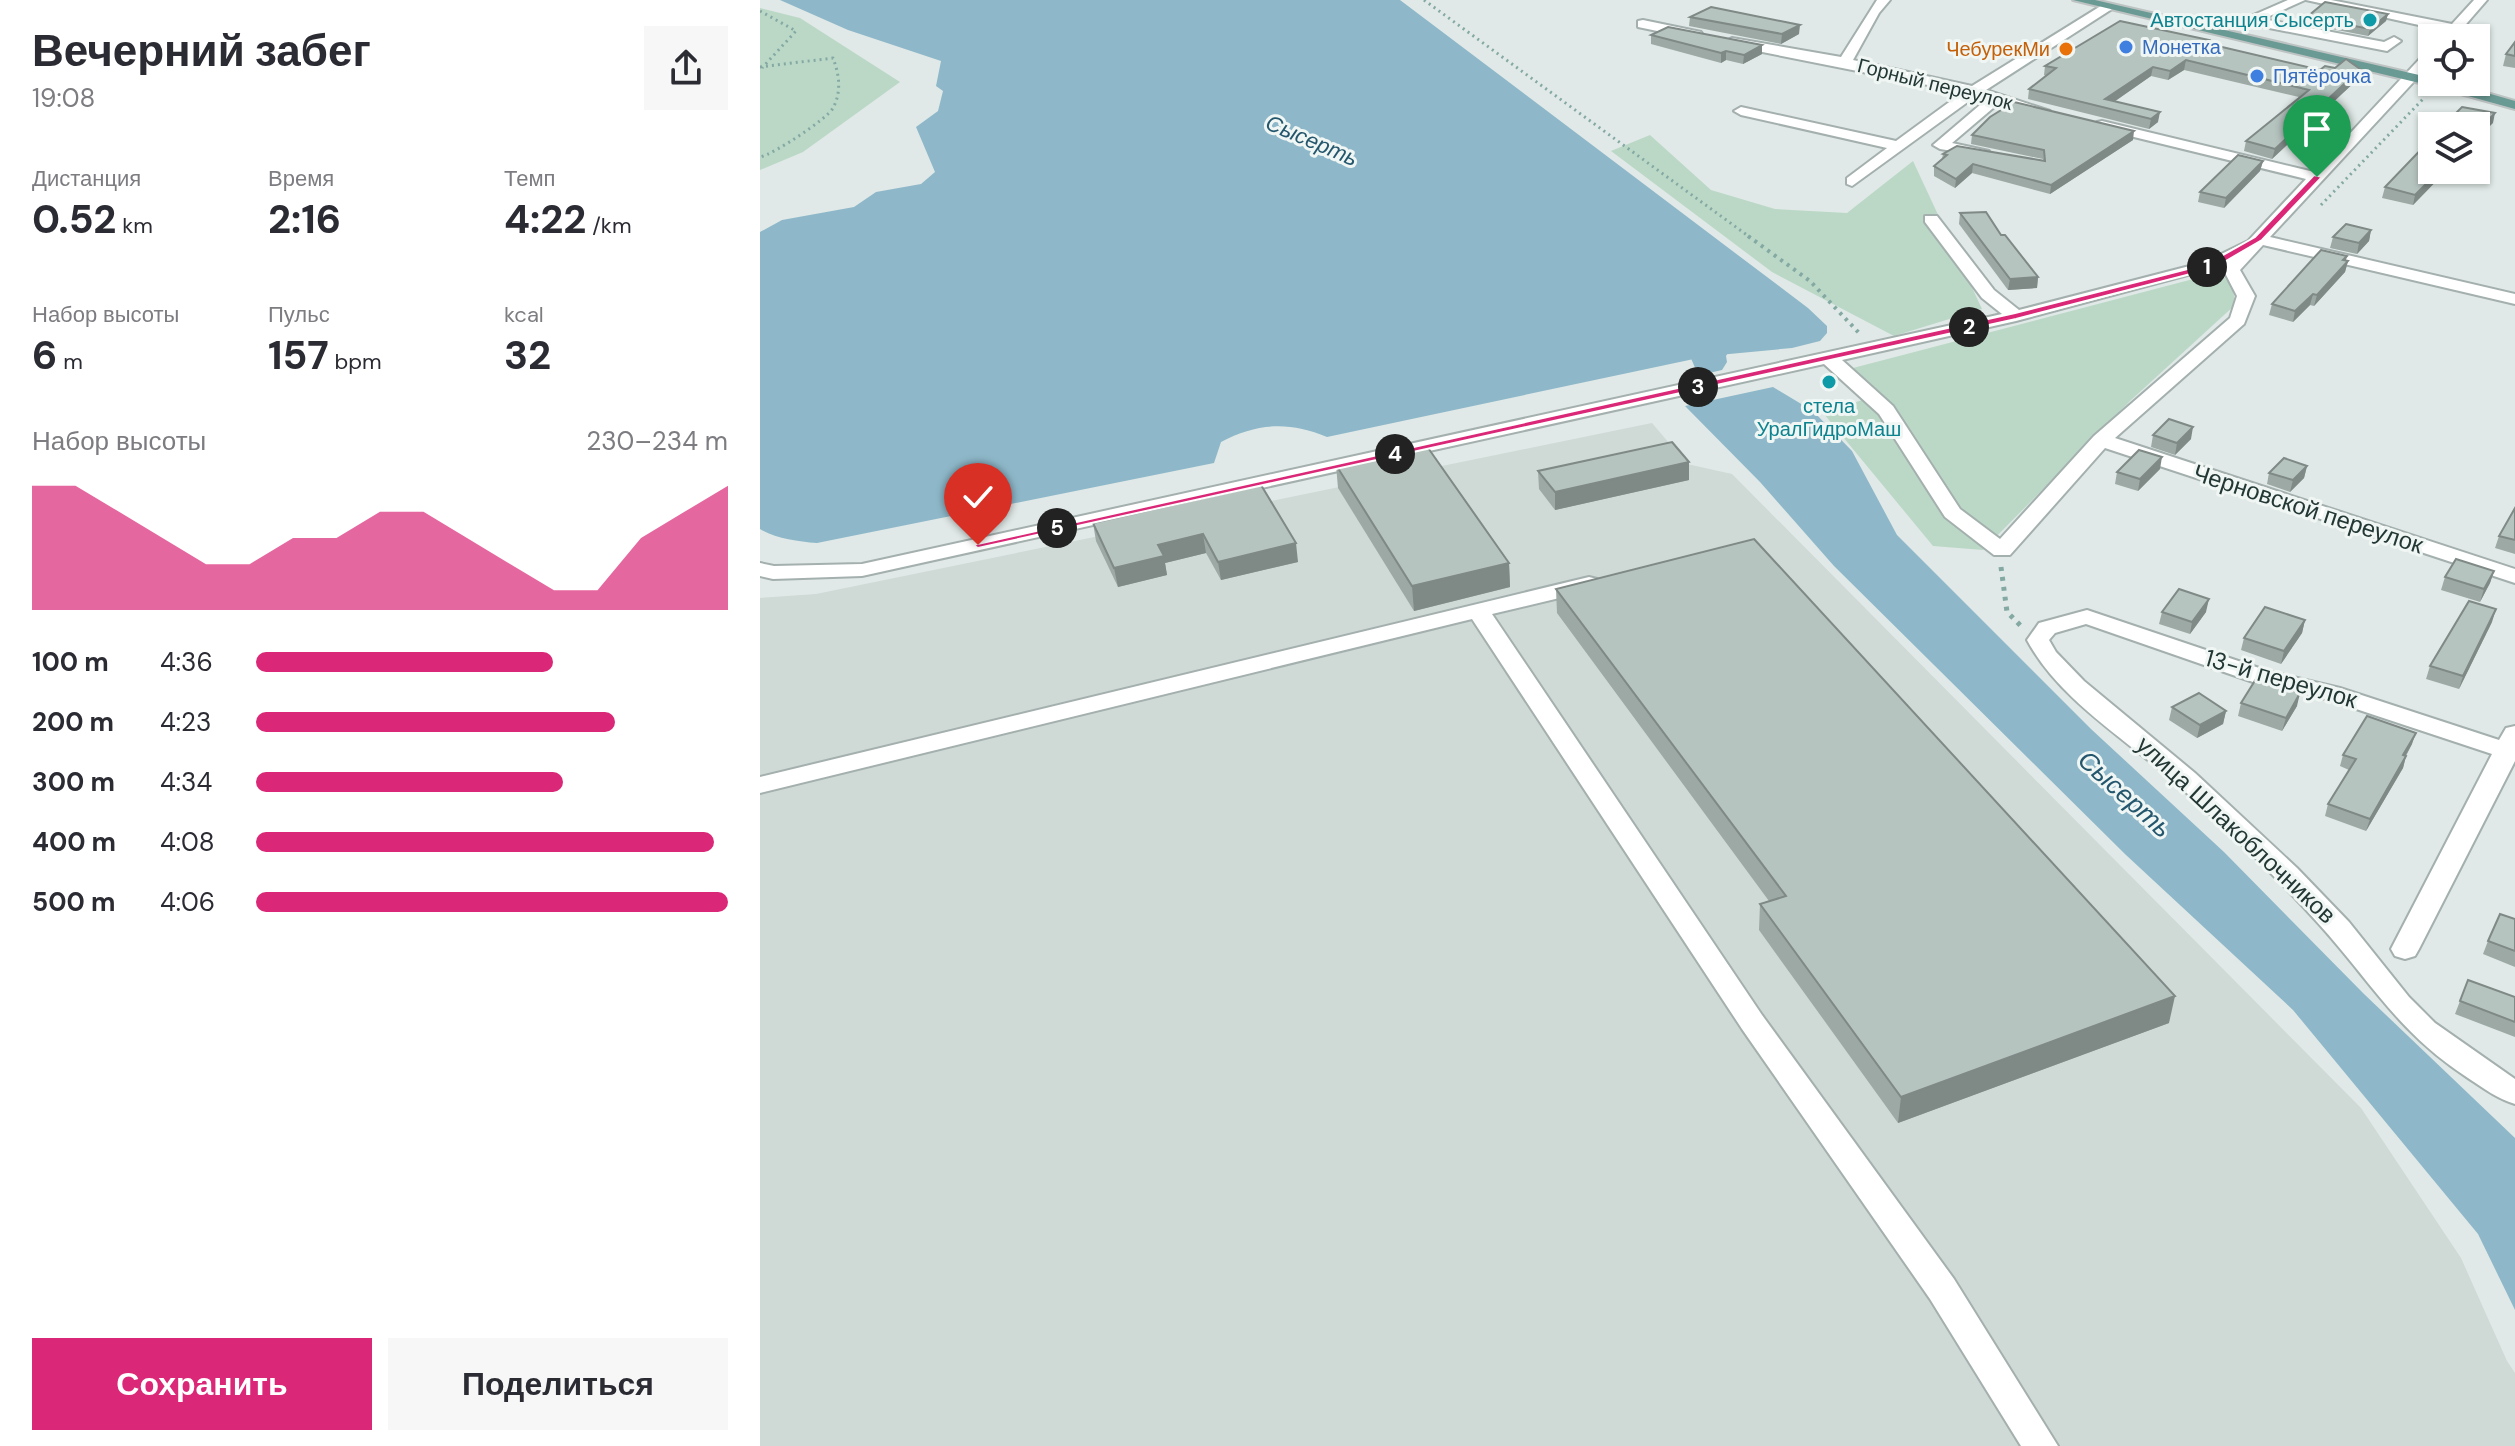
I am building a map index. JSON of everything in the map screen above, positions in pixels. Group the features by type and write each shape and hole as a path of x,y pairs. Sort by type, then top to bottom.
{"main road":[{"path":"2088,1 2418,78"},
{"path":"2483,96 2515,105"}],"street":[{"path":"1845,62 1880,0"},
{"path":"2222,32 2299,0"},
{"path":"2312,0 2418,25"},
{"path":"2459,24 2481,0"},
{"path":"1852,181 1972,92 2109,7"},
{"path":"2249,20 2390,44 2364,65"},
{"name":"Горный переулок","path":"1643,24 1962,87 1995,99 2060,115"},
{"path":"1829,358 1886,410 1952,513 2002,550 2101,440 2238,320 2246,296 2231,269 2418,71"},
{"path":"1995,99 1940,145 1995,157"},
{"path":"1741,111 1897,146"},
{"path":"2088,121 2317,177"},
{"path":"1931,219 1988,294 2016,316"},
{"path":"760,569 773,573 862,570 2016,316 2211,266 2254,242 2515,299"},
{"name":"Черновской переулок","path":"2101,440 2515,576"},
{"path":"760,785 1618,576"},
{"path":"1479,612 1752,1022 1942,1289 2040,1446"},
{"name":"13-й переулок","path":"2044,632 2066,620 2087,617 2261,677 2332,693 2512,745"},
{"name":"улица Шлакоблочников","path":"2044,632 2038,640 2042,651 2075,684 2165,759 2287,872 2353,943 2424,1030 2470,1065 2515,1093"},
{"path":"2405,949 2512,745"}],"path":[{"path":"1424,0 1594,127 1810,281 1874,348"},
{"path":"760,11 796,31 761,68"},
{"path":"760,157 774,154 833,109 840,78 833,58 761,68"},
{"path":"2002,550 2001,568 2007,612 2016,623 2044,632"}],"shaded area":[{"path":"1652,423 1687,464 1732,474 2361,1108 2461,1258 2515,1373 2515,1446 760,1446 760,598 816,594"}],"green space":[{"path":"760,8 800,18 900,82 803,152 760,170"},
{"path":"1650,135 1711,190 1775,209 1847,213 1913,161 1982,309 1894,336 1772,272 1611,151"},
{"path":"2220,272 2233,288 2235,305 2130,401 1983,550 1933,546 1824,414 1881,393 1853,368"}],"water":[{"path":"780,0 1400,0 1808,308 1827,326 1827,333 1820,341 1792,348 1708,356 1327,437 1299,428 1260,428 1221,442 1214,463 817,543 773,535 760,529 760,232 782,220 854,207 876,192 921,184 935,172 916,127 938,111 943,91 936,86 941,61 848,30"},
{"path":"1773,387 1813,411 1852,451 1897,535 2091,729 2224,852 2364,994 2515,1138 2515,1310 2478,1234 2293,1010 2126,855 1834,566 1760,482 1685,406"}],"building":[{"path":"2325,2 2388,14 2370,29 2307,17"},
{"path":"1711,7 1800,25 1782,34 1690,17"},
{"path":"2120,21 2209,40 2205,43 2320,70 2325,66 2335,68 2346,59 2360,69 2275,149 2246,141 2309,90 2186,60 2170,71 2153,67 2105,99 2160,112 2151,119 2029,89 2056,68 2045,66"},
{"path":"1668,27 1762,45 1744,55 1726,51 1721,53 1651,35"},
{"path":"2515,42 2515,56 2506,54"},
{"path":"2014,102 2134,131 2051,185 1973,164 1956,179 1934,166 1947,155 1943,154 1957,146 2045,161 2044,150 1972,135 1990,117"},
{"path":"2462,107 2490,112 2457,112"},
{"path":"2418,153 2418,184 2426,184 2415,195 2385,187"},
{"path":"2238,155 2263,161 2226,198 2200,192"},
{"path":"1986,212 2001,235 2005,235 2038,277 2010,279 1960,213"},
{"path":"2346,224 2371,230 2359,243 2333,237"},
{"path":"2321,250 2347,256 2343,260 2348,261 2317,295 2313,294 2295,311 2272,304"},
{"path":"2169,419 2193,427 2177,443 2153,435"},
{"path":"1672,442 1689,462 1555,492 1538,471"},
{"path":"1426,445 1509,563 1412,586 1336,465"},
{"path":"2139,450 2162,457 2140,479 2117,472"},
{"path":"2284,458 2307,466 2293,480 2269,473"},
{"path":"1261,485 1296,543 1218,562 1203,534 1158,545 1164,556 1114,568 1093,523"},
{"path":"2515,508 2515,540 2499,536"},
{"path":"1754,539 2175,996 1901,1097 1760,904 1786,896 1556,589"},
{"path":"2456,559 2494,571 2484,589 2445,577"},
{"path":"2179,589 2209,599 2192,622 2162,612"},
{"path":"2469,601 2496,609 2463,676 2430,666"},
{"path":"2265,607 2305,620 2284,651 2244,638"},
{"path":"2256,679 2300,693 2286,718 2241,703"},
{"path":"2199,693 2226,711 2200,725 2172,707"},
{"path":"2367,716 2416,733 2370,819 2328,804 2356,759 2343,755"},
{"path":"2500,914 2515,919 2515,951 2488,941"},
{"path":"2468,980 2515,997 2515,1022 2460,1001"}],"waterway":[{"name":"Сысерть","path":"1703,311 1728,323 1708,356 1709,362"}],"place":[{"name":"Автостанция Сысерть","path":"2370,20"},
{"name":"Монетка","path":"2126,47"},
{"name":"ЧебурекМи","path":"2066,49"},
{"name":"Пятёрочка","path":"2257,76"},
{"name":"стела УралГидроМаш","path":"1829,382"}],"route":[{"path":"978,545 2016,316 2211,266 2251,245 2317,177"}]}
